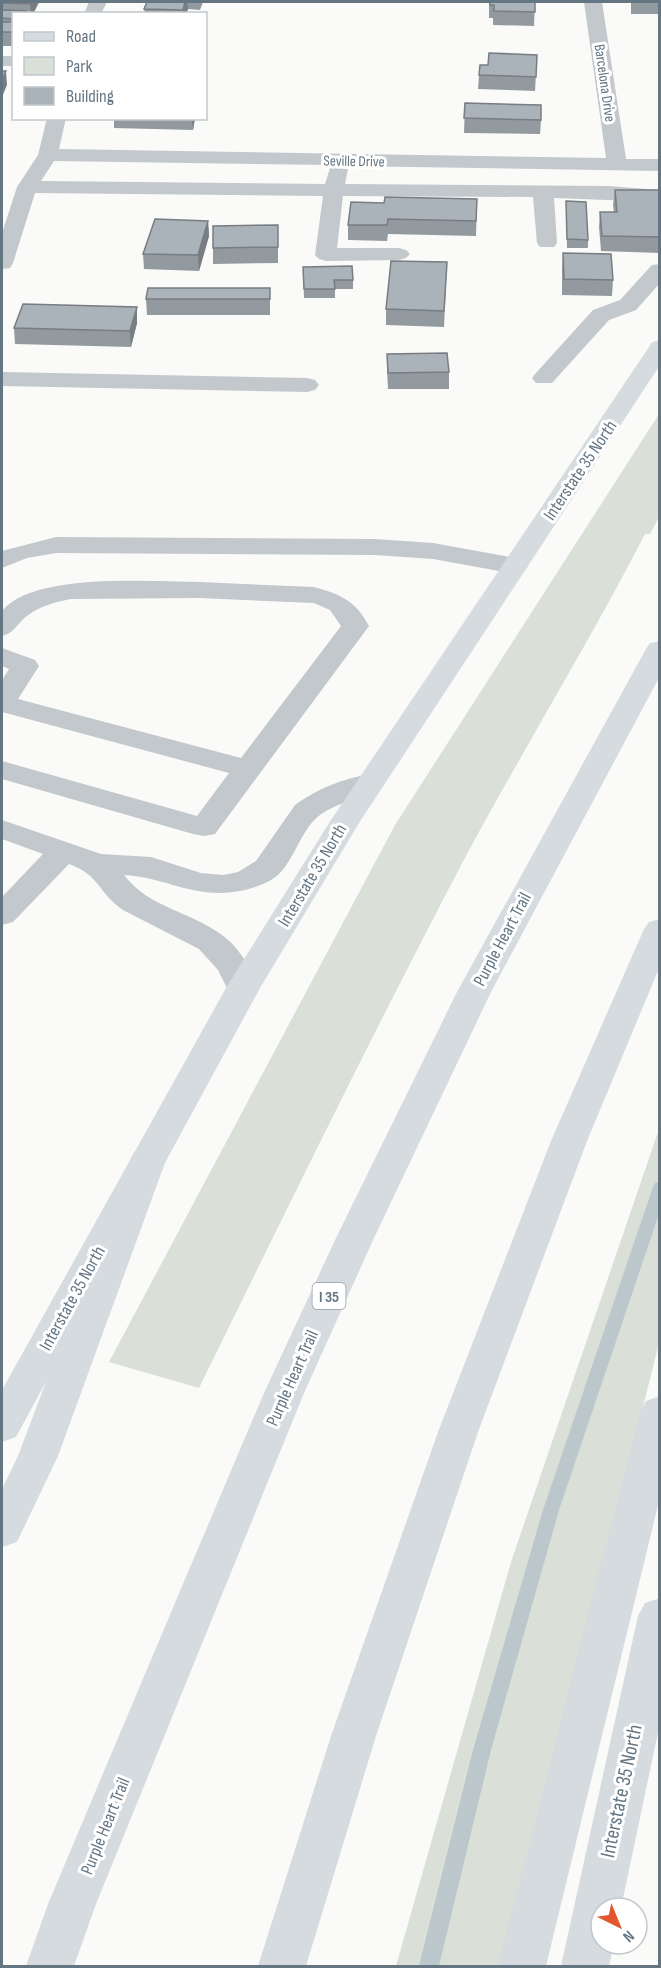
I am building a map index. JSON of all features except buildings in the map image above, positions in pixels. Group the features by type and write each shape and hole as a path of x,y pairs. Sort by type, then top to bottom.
{"main road":[{"name":"Interstate 35 North","path":"2,1426 243,988 370,783 660,347"},
{"name":"Purple Heart Trail","path":"50,1966 72,1904 216,1554 284,1393 341,1269 474,992 660,649"},
{"path":"282,1966 314,1856 427,1516 550,1185 660,929"},
{"path":"2,1530 38,1456 148,1160"},
{"path":"522,1966 660,1412"},
{"name":"Interstate 35 North","path":"585,1966 645,1675 660,1616"}],"street":[{"name":"Barcelona Drive","path":"594,2 616,164"},
{"path":"2,263 27,187 48,155 57,120"},
{"name":"Seville Drive","path":"48,155 660,165"},
{"path":"340,161 326,255 399,254"},
{"path":"27,187 543,191 660,196"},
{"path":"543,191 548,243"},
{"path":"544,378 601,315 628,305 660,270"},
{"path":"2,379 307,385"},
{"path":"2,560 20,552 56,546 375,547 433,551 515,566"},
{"path":"197,546 199,590"},
{"path":"2,628 16,611 42,597 71,591 199,590 314,595 337,600 350,613 355,626 204,827 2,770"},
{"path":"2,656 25,666 2,702 248,769"},
{"path":"2,829 97,862 151,867 211,885 236,883 267,868 306,811 314,805 362,784 370,783"},
{"path":"2,915 64,851"},
{"path":"97,862 115,887 135,905 191,930 221,949 236,970 243,988"}],"green space":[{"path":"659,414 659,517 650,534 645,534 446,894 199,1388 109,1362 395,825"},
{"path":"659,1129 659,1343 502,1966 396,1966 511,1562"}],"waterway":[{"path":"429,1966 482,1750 551,1510 660,1187"}]}
